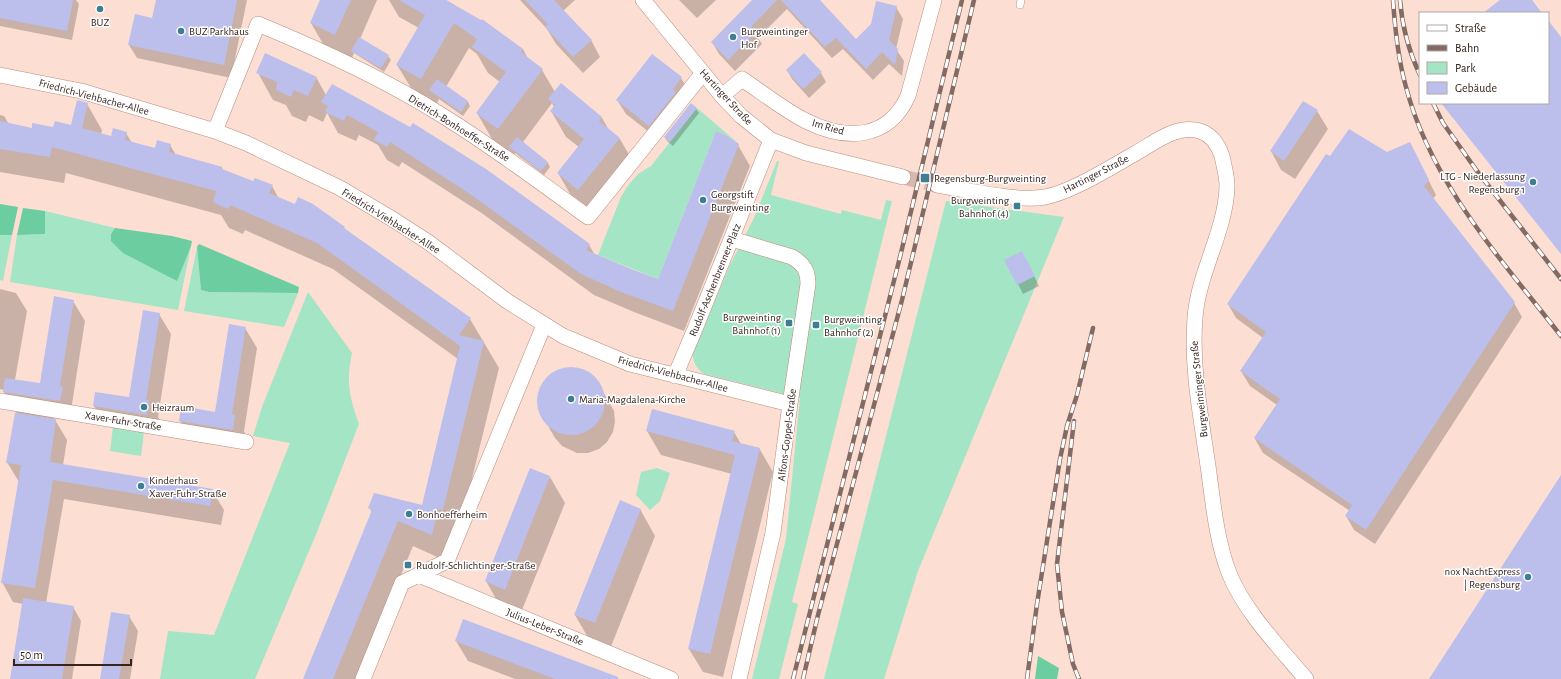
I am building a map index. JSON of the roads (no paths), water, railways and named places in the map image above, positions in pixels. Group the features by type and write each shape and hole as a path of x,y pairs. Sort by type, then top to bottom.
{"street":[{"name":"Hartinger Straße","path":"643,0 722,96 741,116 771,140 806,153 903,177"},
{"name":"Im Ried","path":"722,96 742,79 789,112 807,122 828,129 856,134 871,131 884,126 895,118 902,109 908,96 934,0"},
{"name":"Dietrich-Bonhoeffer-Straße","path":"215,131 258,24 345,62 442,115 513,162 588,217 703,73"},
{"name":"Friedrich-Viehbacher-Allee","path":"0,75 81,91 215,131 246,142 340,188 394,220 428,242 507,301 563,336 630,364 790,404"},
{"name":"Burgweintinger Straße","path":"1156,140 1184,130 1201,132 1214,139 1225,168 1227,186 1224,206 1199,294 1194,332 1198,398 1215,513 1221,547 1229,574 1259,622 1306,679"},
{"name":"Rudolf-Aschenbrenner-Platz","path":"675,376 771,140"},
{"name":"Hartinger Straße","path":"937,185 1021,198 1045,197 1067,190 1156,140"},
{"name":"Alfons-Goppel-Straße","path":"732,239 792,257 800,262 805,268 808,276 773,533 739,679"},
{"path":"363,679 402,583 446,561 544,325"},
{"name":"Xaver-Fuhr-Straße","path":"0,401 246,442"},
{"name":"Julius-Leber-Straße","path":"419,575 671,679"}],"tunnel":[{"path":"903,177 937,185"}],"railway":[{"path":"793,679 900,257 962,0"},
{"path":"803,679 818,615 902,300 974,0"},
{"path":"1393,0 1397,44 1403,76 1417,122 1432,156 1470,219 1561,336"},
{"path":"1400,0 1402,19 1419,72"},
{"path":"1434,104 1443,123 1477,171 1561,279"},
{"path":"1027,679 1037,604 1060,459 1067,426 1077,395 1093,328"},
{"path":"1074,421 1057,564 1062,612 1073,664 1079,679"}],"place":[{"name":"BUZ","path":"100,9"},
{"name":"BUZ Parkhaus","path":"181,31"},
{"name":"Burgweintinger Hof","path":"733,37"},
{"name":"Regensburg-Burgweinting","path":"925,178"},
{"name":"LTG - Niederlassung Regensburg 1","path":"1533,182"},
{"name":"Georgstift Burgweinting","path":"703,200"},
{"name":"Burgweinting Bahnhof (4)","path":"1017,206"},
{"name":"Burgweinting Bahnhof (1)","path":"789,323"},
{"name":"Burgweinting Bahnhof (2)","path":"816,325"},
{"name":"Maria-Magdalena-Kirche","path":"571,399"},
{"name":"Heizraum","path":"144,407"},
{"name":"Kinderhaus Xaver-Fuhr-Straße","path":"141,486"},
{"name":"Bonhoefferheim","path":"409,514"},
{"name":"Rudolf-Schlichtinger-Straße","path":"408,565"},
{"name":"nox NachtExpress | Regensburg","path":"1528,577"}]}
